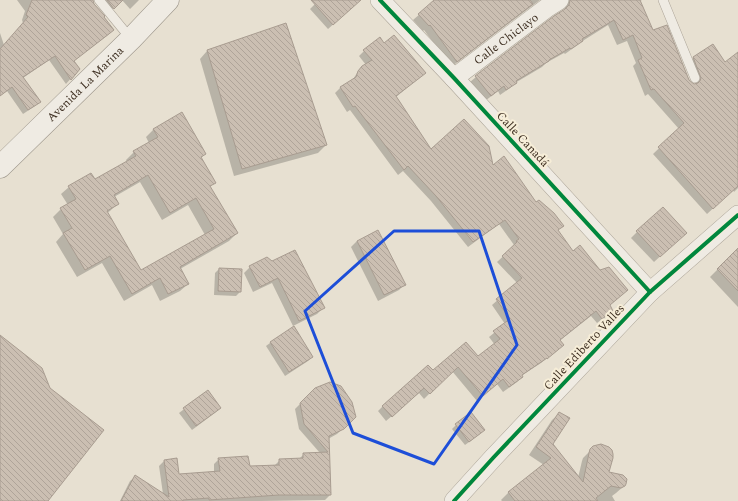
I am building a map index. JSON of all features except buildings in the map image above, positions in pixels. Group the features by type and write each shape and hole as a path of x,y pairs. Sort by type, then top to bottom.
{"main road":[{"name":"Avenida La Marina","path":"0,167 131,39 168,0"}],"street":[{"name":"Calle Canadá","path":"380,0 454,78 650,292"},
{"name":"Calle Chiclayo","path":"454,78 550,2"},
{"name":"Calle Ediberto Valles","path":"454,501 650,292 738,215"}],"lane":[{"path":"98,0 131,39"},
{"path":"663,0 695,78"}],"highlighted area":[{"path":"394,231 479,231 517,345 434,464 353,433 305,311"}],"cycle path":[{"path":"380,0 454,78 650,292"},
{"path":"454,501 650,292 738,215"}]}
